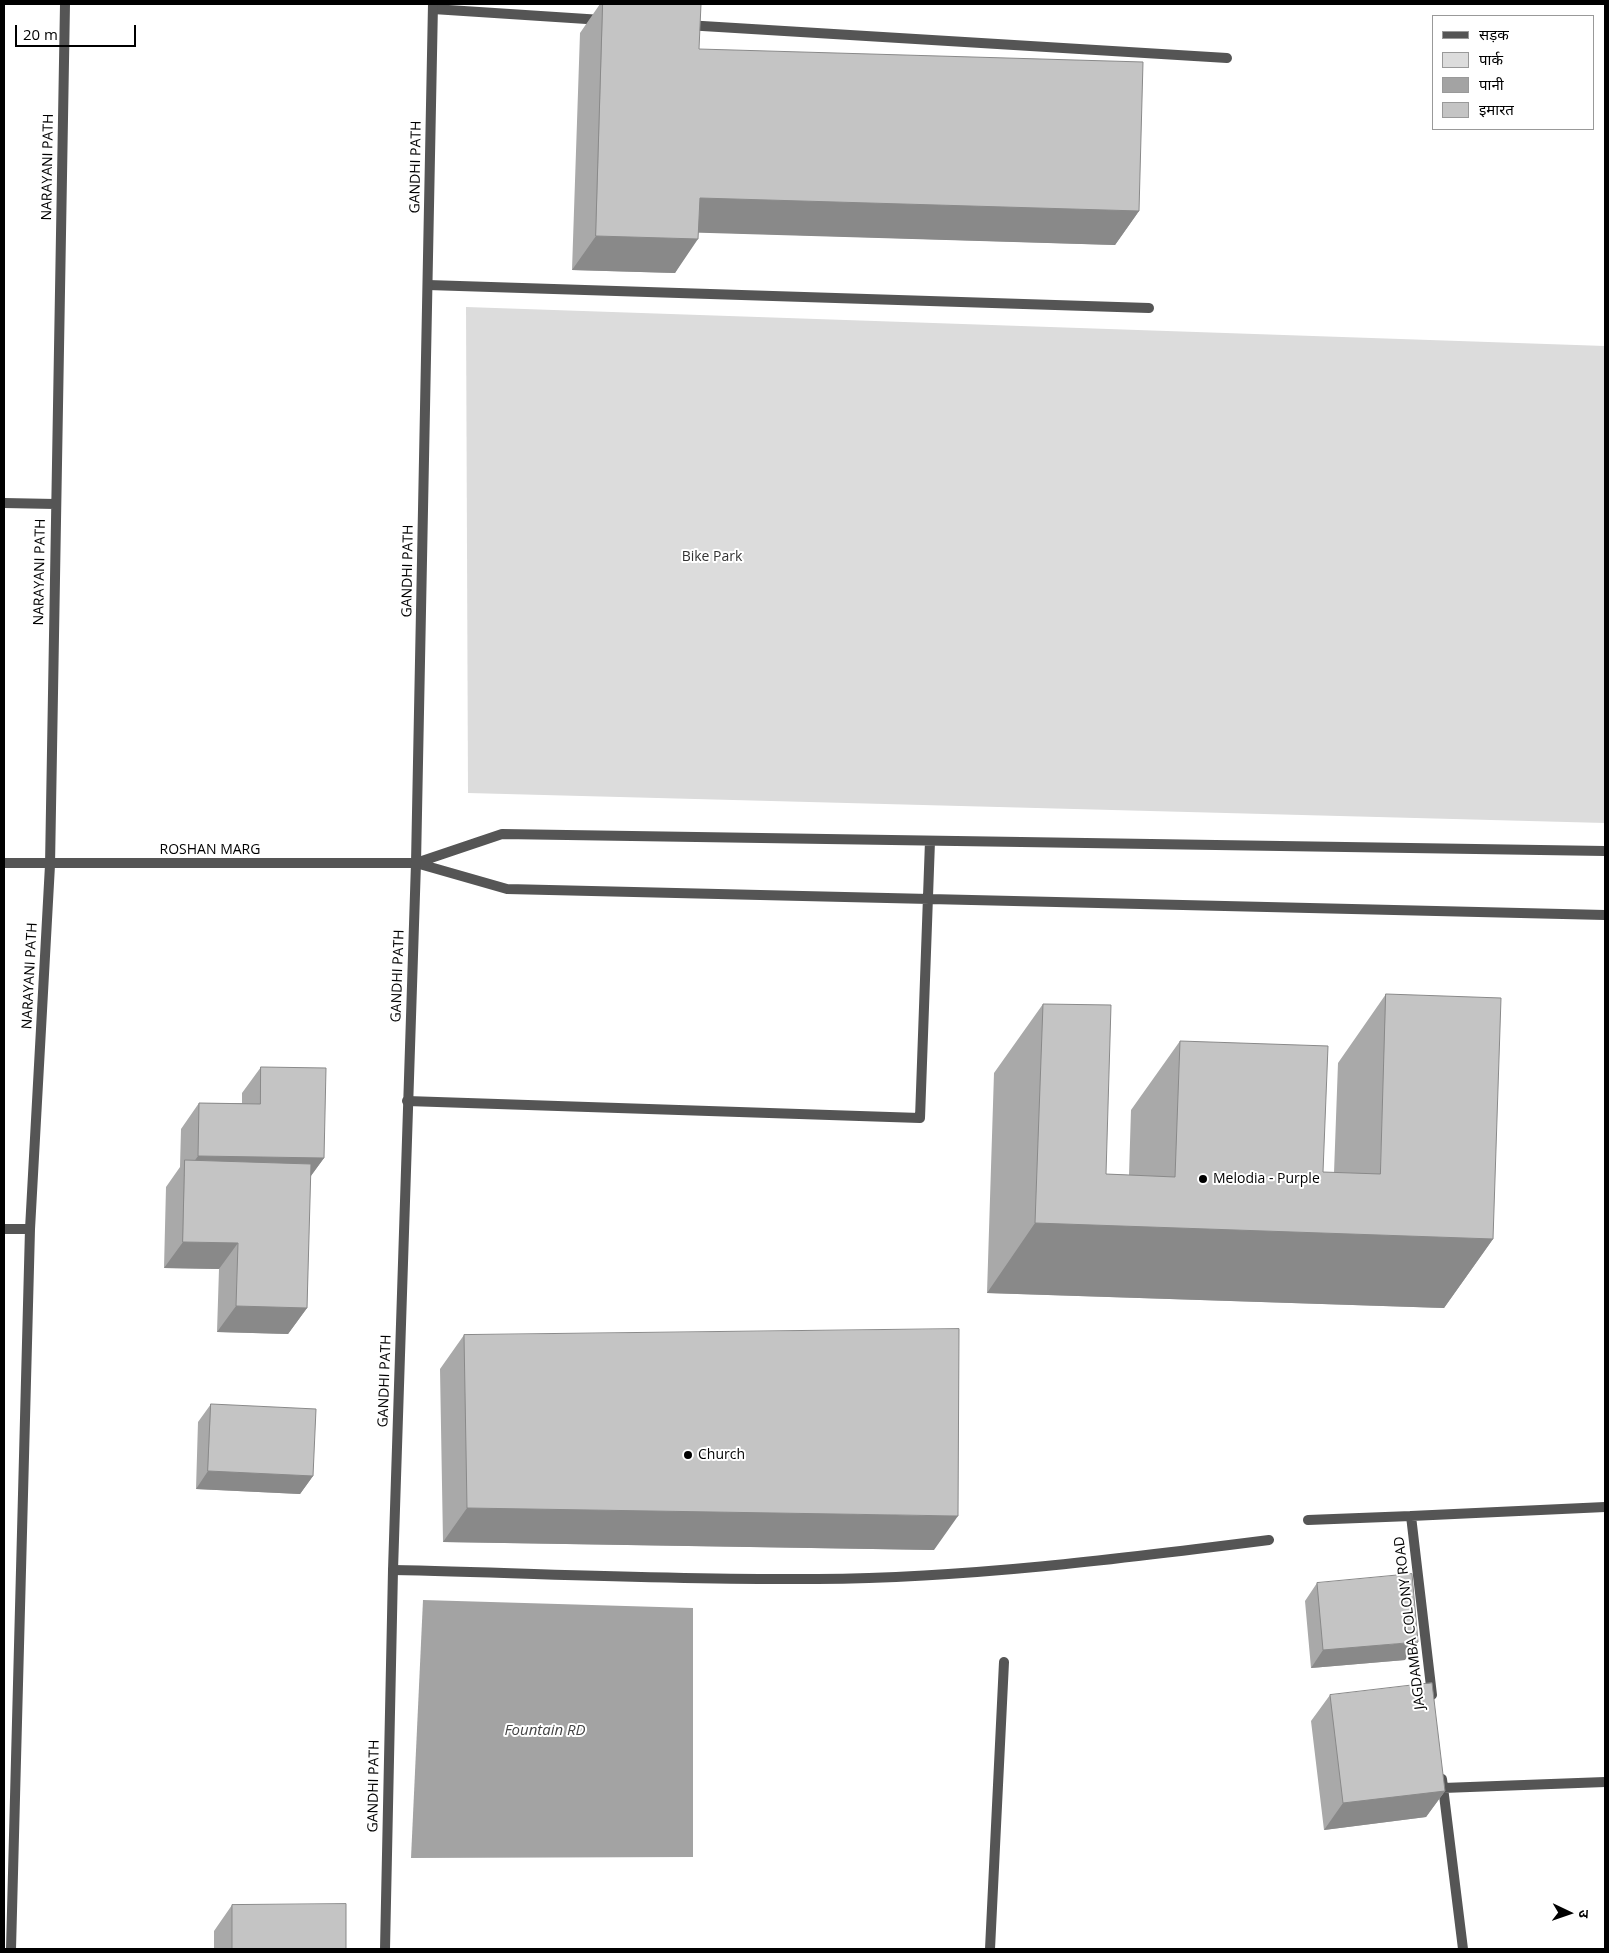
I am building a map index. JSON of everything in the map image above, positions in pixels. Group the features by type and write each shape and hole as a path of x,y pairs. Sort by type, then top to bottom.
{"street":[{"name":"NARAYANI PATH","path":"11,1949 30,1229 50,865 65,4"},
{"path":"433,6 616,20"},
{"name":"GANDHI PATH","path":"385,1949 393,1570 416,863 433,6"},
{"path":"675,24 1227,58"},
{"path":"428,285 1148,308"},
{"path":"4,502 55,504"},
{"path":"416,863 502,834 1605,851"},
{"path":"407,1101 920,1118 930,841"},
{"name":"ROSHAN MARG","path":"4,863 50,865 416,863"},
{"path":"416,863 507,889 1605,916"},
{"path":"4,1229 30,1229"},
{"name":"JAGDAMBA COLONY ROAD","path":"1434,1710 1411,1516 1605,1506"},
{"path":"1308,1520 1411,1516"},
{"path":"393,1570 818,1579 964,1573 1082,1564 1269,1540"},
{"path":"990,1949 1004,1662"},
{"path":"1441,1769 1463,1949"},
{"path":"1443,1788 1605,1782"}],"green space":[{"name":"Bike Park","path":"466,307 1605,346 1605,823 468,793"}],"water":[{"name":"Fountain RD","path":"423,1600 693,1608 693,1857 411,1858"}],"building":[{"path":"603,4 701,4 699,49 1143,62 1139,211 700,198 698,239 596,236"},
{"path":"1386,994 1501,998 1493,1239 1035,1223 1043,1004 1111,1005 1106,1174 1175,1177 1180,1041 1328,1046 1323,1172 1380,1174"},
{"path":"261,1067 326,1068 324,1158 198,1156 199,1103 260,1104"},
{"path":"185,1160 311,1164 307,1308 236,1306 238,1243 183,1242"},
{"name":"Church","path":"959,1329 958,1516 467,1508 464,1335"},
{"path":"211,1404 316,1409 313,1476 208,1471"},
{"path":"1412,1574 1418,1642 1323,1650 1317,1583"},
{"path":"1432,1683 1445,1791 1343,1803 1330,1695"},
{"path":"346,1904 346,1949 232,1949 232,1905"}],"place":[{"name":"Melodia - Purple","path":"1203,1179"},
{"name":"Church","path":"688,1455"}]}
